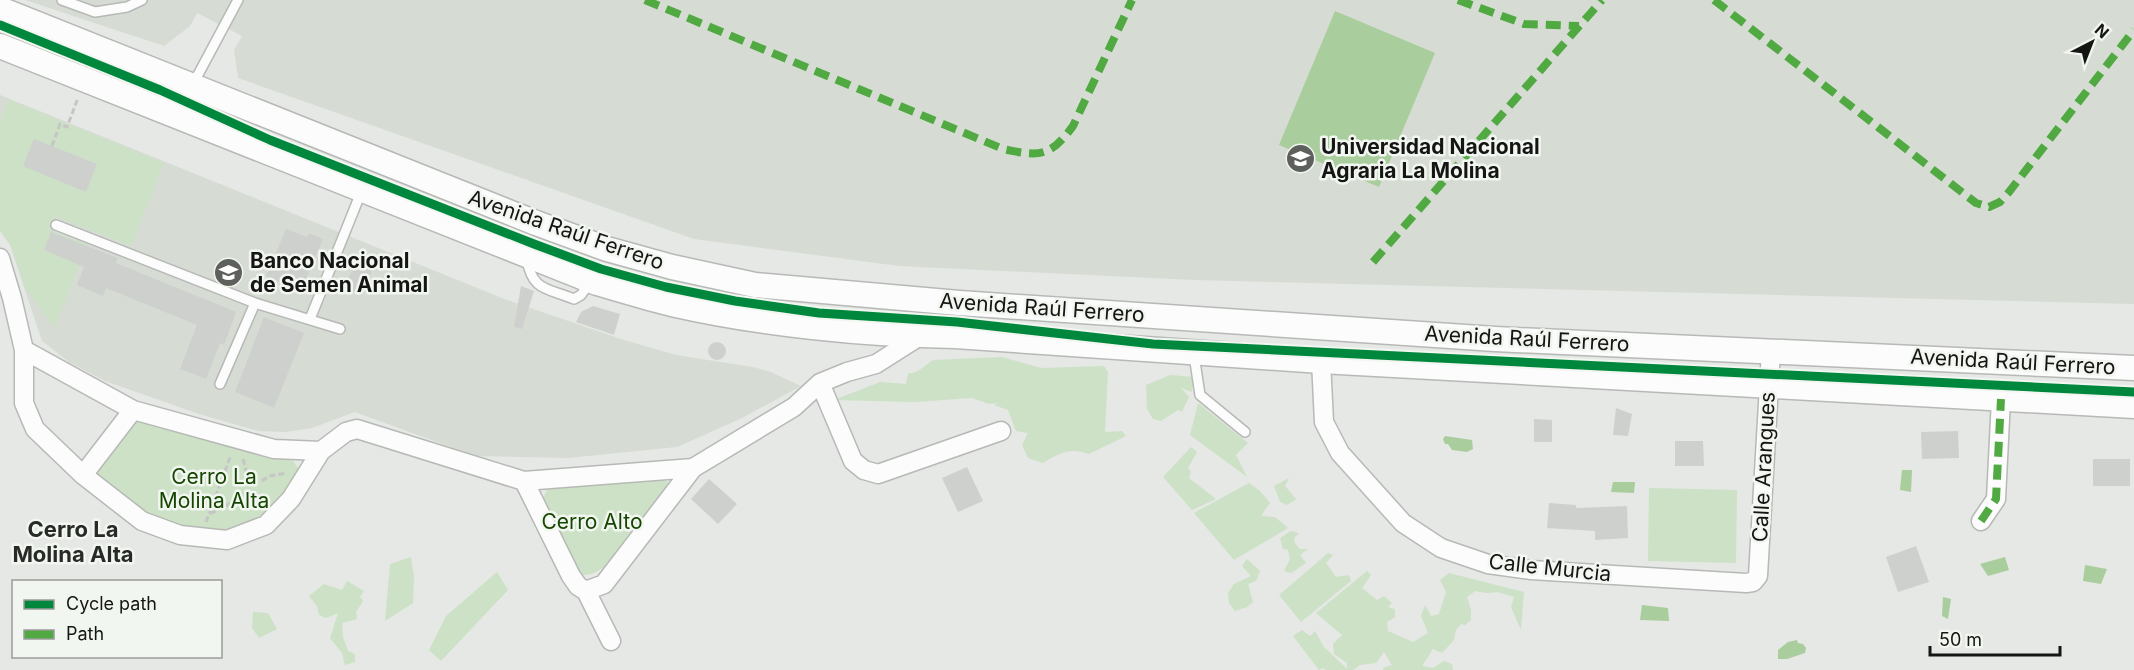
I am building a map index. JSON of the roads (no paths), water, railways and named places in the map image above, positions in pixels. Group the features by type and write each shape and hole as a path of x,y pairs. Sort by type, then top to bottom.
{"main road":[{"name":"Avenida Raúl Ferrero","path":"0,9 525,219 608,249 672,267 755,285 971,303 1495,339 2134,368"},
{"name":"Avenida Raúl Ferrero","path":"0,46 591,281 671,304 740,317 920,336 955,336 1321,361 1768,387 2134,406"}],"street":[{"path":"0,258 24,350 24,404 35,429 83,476 142,521 180,535 227,540 266,525 291,499 321,451 346,432 357,429 524,481 693,468"},
{"path":"586,591 604,584 693,468 794,407 820,383 846,372 876,364 920,336"},
{"path":"24,350 133,410 235,443 321,451"},
{"name":"Calle Arangues","path":"1753,582 1758,576 1771,351"},
{"name":"Calle Murcia","path":"1321,361 1324,422 1340,453 1403,523 1442,548 1488,564 1531,570 1753,582"},
{"path":"820,383 853,461 864,470 878,474 1001,431"},
{"path":"1980,521 1995,499 2001,399"},
{"path":"83,476 133,410"},
{"path":"524,481 571,576 578,586 586,591 610,642"}],"lane":[{"path":"62,0 95,12 127,7 142,0"},
{"path":"179,118 192,86 238,0"},
{"path":"310,319 362,190"},
{"path":"56,225 255,303 340,329"},
{"path":"220,384 255,303"},
{"path":"1194,352 1200,395 1245,432"}],"place":[{"name":"Universidad Nacional Agraria La Molina","path":"1300,159"},
{"name":"Banco Nacional de Semen Animal","path":"229,273"}],"district":[{"name":"Cerro La Molina Alta","path":"73,542"}],"park label":[{"name":"Cerro Alto","path":"592,522"}]}
